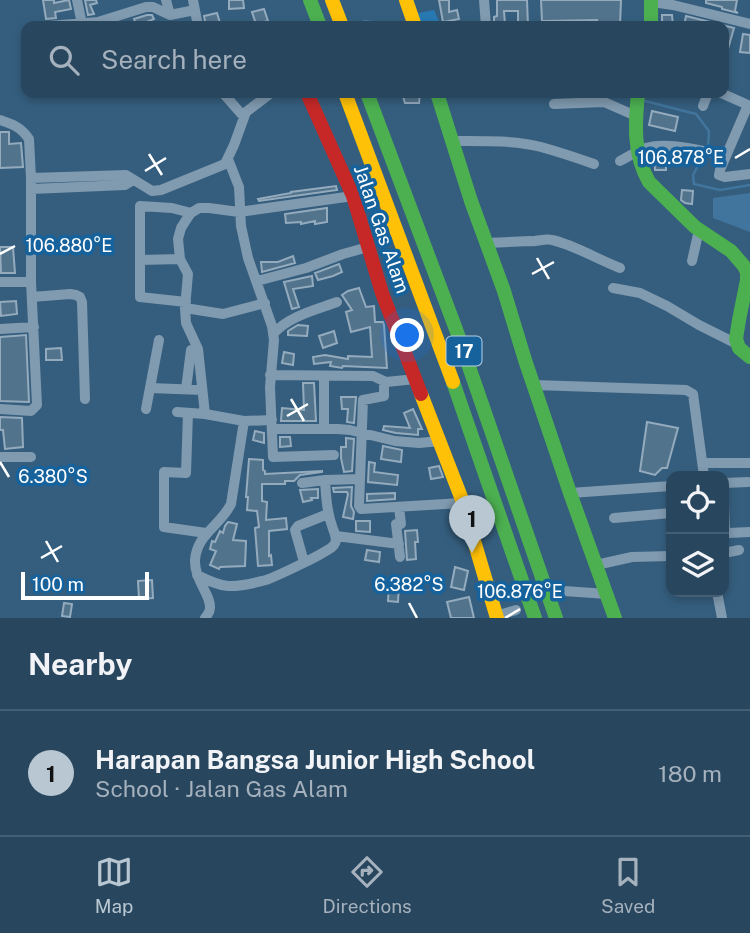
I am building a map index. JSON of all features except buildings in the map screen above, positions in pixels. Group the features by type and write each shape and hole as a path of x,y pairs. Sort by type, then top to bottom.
{"main road":[{"path":"310,0 318,21"},
{"path":"332,0 340,21"},
{"path":"406,0 414,21"},
{"path":"651,21 652,1"},
{"name":"Jalan Gas Alam","path":"309,98 353,196 378,282 440,441 497,617"},
{"name":"17","path":"347,98 437,336 535,617"},
{"name":"17","path":"369,98 457,332 555,616"},
{"path":"439,98 570,494 615,618"},
{"path":"637,105 637,152 641,167 650,183 699,230 740,259 748,272 737,344 742,352 750,357"}],"street":[{"path":"77,0 81,21"},
{"path":"166,0 170,15"},
{"path":"484,0 486,21"},
{"path":"652,1 750,24"},
{"path":"102,21 146,7 153,7 170,15 194,5"},
{"path":"729,96 749,105 719,172 721,176 730,177 750,174"},
{"path":"227,98 244,117"},
{"path":"31,184 125,186 133,180 156,192 220,167 228,159 246,112 264,98"},
{"path":"703,106 706,98"},
{"path":"554,104 604,102 637,105"},
{"path":"0,120 15,125 29,139 31,282 37,405 30,411 0,409"},
{"path":"453,141 535,146 594,164"},
{"path":"620,161 647,148 659,146 726,156"},
{"path":"228,159 239,187 239,212 245,243 273,334 270,375 273,457 334,455"},
{"path":"205,414 198,349 186,323 188,274 180,260 178,239 191,212 199,208 209,208 239,212 353,196"},
{"path":"191,212 140,205 140,297 223,314 265,303"},
{"path":"692,261 699,230"},
{"path":"487,243 551,240 574,247 620,268"},
{"path":"257,281 297,271 368,247"},
{"path":"140,260 180,260"},
{"path":"0,282 31,282"},
{"path":"613,288 640,293 737,344"},
{"path":"32,297 70,294 80,297 85,399"},
{"path":"273,334 284,324 337,302"},
{"path":"0,329 34,327"},
{"path":"146,409 159,340"},
{"path":"186,389 191,350"},
{"path":"270,375 373,376 384,381 416,379"},
{"path":"324,376 324,429"},
{"path":"384,381 384,396 363,400 359,506 361,509 399,508 462,503"},
{"path":"534,385 686,390 693,394 704,471"},
{"path":"150,388 202,390"},
{"path":"206,533 164,527 164,472 186,473 182,413 273,425 350,430 395,441 440,441"},
{"path":"205,618 210,605 197,575 195,559 206,533 231,505 244,421"},
{"path":"0,457 31,457"},
{"path":"703,463 750,463"},
{"path":"302,483 360,479"},
{"path":"197,575 227,586 245,585 268,579 333,546 336,536 328,514 325,480"},
{"path":"729,483 748,482"},
{"path":"570,494 666,486"},
{"path":"399,508 401,524 396,524 400,557"},
{"path":"614,518 666,513"},
{"path":"304,562 295,530 298,526 328,514"},
{"path":"729,533 750,532"},
{"path":"336,536 399,544"},
{"path":"729,552 739,550"},
{"path":"596,565 632,556 666,556"},
{"path":"564,591 607,594"},
{"path":"718,597 722,618"},
{"path":"497,617 516,610"}],"shaded area":[{"path":"434,10 439,21 414,21 418,13"},
{"path":"750,193 750,232 713,218 713,198"}],"waterway":[{"path":"641,100 696,114 709,131 708,148"},
{"path":"705,153 693,175 694,184 720,190 750,185"}],"traffic: fast":[{"path":"310,0 318,21"},
{"path":"651,0 651,21"},
{"path":"369,98 457,332 556,618"},
{"path":"439,98 570,493 615,618"},
{"path":"638,98 638,150 649,182 695,227 731,251 747,272 736,339 739,348 750,357"},
{"path":"453,382 535,618"}],"traffic: slow":[{"path":"332,0 340,21"},
{"path":"406,0 413,21"},
{"path":"347,98 453,382"},
{"path":"421,394 461,497 497,618"}],"traffic: jam":[{"path":"309,98 353,196 382,293 421,394"}],"place":[{"name":"Harapan Bangsa Junior High School","path":"472,553"}]}
